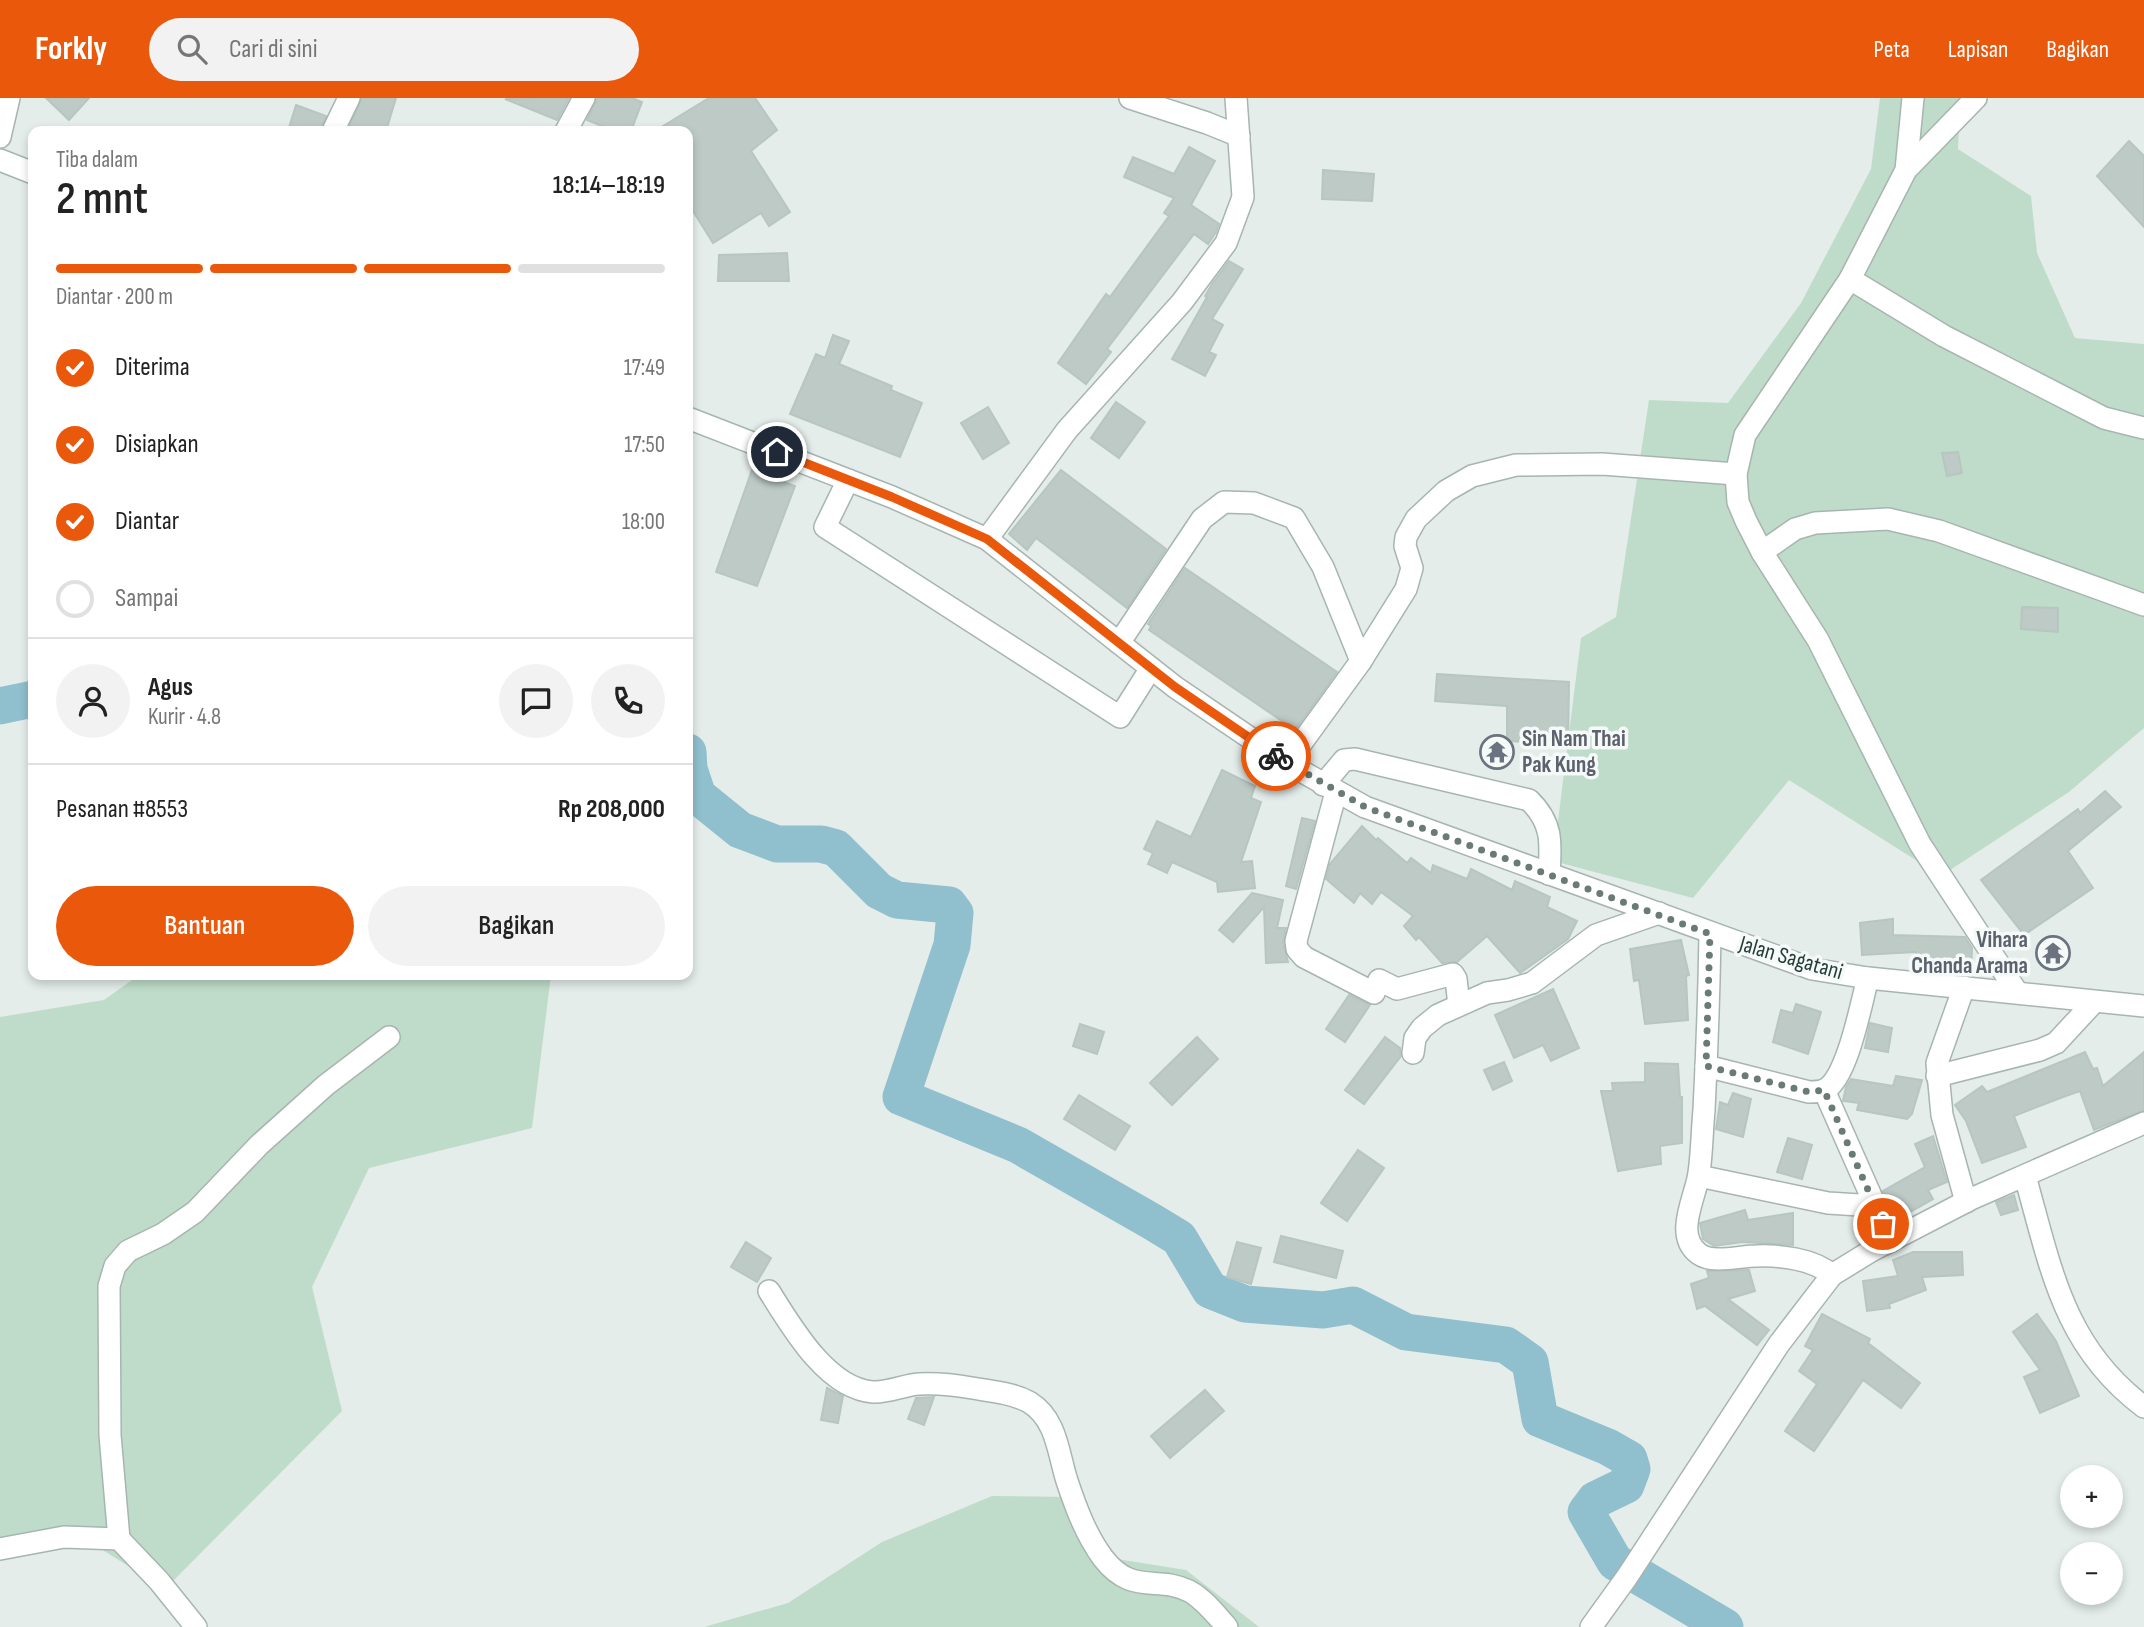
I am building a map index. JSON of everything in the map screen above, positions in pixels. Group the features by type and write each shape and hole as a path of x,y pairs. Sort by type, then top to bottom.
{"street":[{"path":"0,136 9,98"},
{"path":"335,126 349,98"},
{"path":"569,126 584,98"},
{"path":"1130,98 1239,136"},
{"path":"987,539 1068,430 1182,302 1226,243 1244,197 1236,98"},
{"path":"1906,170 1913,98"},
{"path":"1976,98 1906,170 1850,279 1745,435 1738,455 1736,474 1738,502 1762,552 1818,639 1920,844 2017,992"},
{"path":"0,160 28,171"},
{"path":"1850,279 1944,336 2104,418 2144,428"},
{"name":"Jalan Sagatani","path":"693,420 848,480 987,539 1151,668 1287,763 1365,807 1812,969 1868,978 2144,1006"},
{"path":"1287,763 1361,661 1409,583 1412,568 1405,545 1410,529 1416,519 1446,491 1472,475 1516,465 1590,464 1736,474"},
{"path":"848,480 825,527 1120,717 1151,668"},
{"path":"1119,643 1202,519 1224,502 1254,503 1294,518 1323,567 1361,661"},
{"path":"1762,552 1795,529 1815,523 1888,519 1939,531 2144,605"},
{"path":"1458,1005 1456,979 1452,974 1397,989 1379,980 1374,993 1304,957 1297,949 1296,941 1329,788 1344,760 1356,758 1529,800 1542,813 1549,830 1549,874"},
{"path":"1413,1053 1415,1038 1422,1028 1438,1015 1487,993 1532,983 1596,935 1659,913"},
{"path":"1710,934 1699,1176 1688,1214 1687,1230 1691,1242 1700,1255 1714,1259 1759,1256 1789,1258 1823,1268 1832,1275"},
{"path":"1706,1066 1809,1092 1824,1090 1833,1083 1847,1053 1868,978"},
{"path":"1964,987 1940,1049 1937,1076 1948,1140 1966,1202"},
{"path":"1937,1076 2040,1050 2056,1043 2094,1002"},
{"path":"197,1627 119,1539 110,1435 109,1286 115,1266 128,1251 163,1234 195,1212 259,1144 326,1085 389,1037"},
{"path":"1824,1090 1891,1241"},
{"path":"1591,1627 1627,1577 1779,1344 1832,1275 1966,1202 2144,1123"},
{"path":"1699,1176 1829,1203 1875,1206"},
{"path":"2025,1176 2060,1300 2076,1332 2118,1388 2144,1407"},
{"path":"769,1291 811,1354 842,1380 861,1390 878,1392 919,1384 949,1384 1010,1394 1038,1409 1049,1422 1059,1446 1066,1479 1085,1530 1104,1560 1132,1581 1188,1590 1227,1627"},
{"path":"0,1549 64,1537 119,1539"}],"green space":[{"path":"1880,98 1960,98 1958,149 2031,196 2037,253 2075,338 2144,344 2144,728 2069,792 1941,876 1789,780 1693,898 1553,861 1581,638 1616,617 1649,400 1728,403 1801,303 1871,169"},
{"path":"132,980 550,980 532,1128 369,1168 312,1287 342,1411 165,1589 69,1529 0,1546 0,1017 104,1000"},
{"path":"992,1496 1072,1497 1117,1559 1186,1570 1259,1627 704,1627 788,1603 882,1542"}],"building":[{"path":"46,98 89,98 69,120"},
{"path":"362,98 396,98 388,126 349,126"},
{"path":"569,98 557,120 505,99"},
{"path":"597,98 632,98 642,102 633,126 602,126 587,120"},
{"path":"709,98 755,98 777,130 751,151 790,212 769,226 761,213 713,243 693,211 693,126 663,126"},
{"path":"296,105 326,116 322,126 290,126"},
{"path":"2129,141 2144,156 2144,227 2097,176"},
{"path":"1189,147 1215,161 1191,205 1219,224 1216,232 1208,244 1194,234 1107,349 1111,352 1086,384 1058,363 1106,294 1110,297 1169,216 1164,213 1174,198 1124,177 1133,157 1174,174"},
{"path":"1323,170 1374,174 1372,201 1322,199"},
{"path":"787,253 789,281 718,281 719,255"},
{"path":"1229,261 1243,269 1212,319 1223,325 1209,352 1216,355 1205,376 1172,359 1207,297 1205,296"},
{"path":"833,335 849,341 839,364 892,386 891,390 922,403 900,457 790,414 816,354 825,358"},
{"path":"1116,402 1145,422 1119,458 1091,438"},
{"path":"988,407 1009,443 983,459 961,423"},
{"path":"1958,452 1962,473 1947,476 1942,453"},
{"path":"752,470 795,486 757,586 716,572"},
{"path":"1061,470 1166,549 1127,608 1036,538 1027,550 1009,534"},
{"path":"1185,568 1337,672 1295,730 1149,630 1151,626 1148,624"},
{"path":"2022,607 2058,608 2058,632 2021,629"},
{"path":"1437,674 1569,682 1568,744 1507,741 1507,706 1435,701"},
{"path":"1222,770 1255,786 1251,798 1261,802 1241,862 1252,861 1255,888 1218,892 1217,882 1172,862 1167,873 1148,864 1153,853 1144,849 1157,821 1191,837"},
{"path":"2105,791 2121,807 2068,851 2093,888 2024,935 1981,880 2078,809 2080,813"},
{"path":"1302,818 1315,821 1296,889 1286,886"},
{"path":"1362,826 1407,863 1411,858 1431,873 1433,865 1467,879 1471,869 1512,890 1515,881 1550,897 1547,907 1577,921 1568,939 1520,973 1487,936 1457,962 1442,963 1419,937 1416,940 1404,926 1413,916 1381,892 1372,904 1360,893 1354,903 1326,879 1330,864"},
{"path":"1252,893 1283,900 1277,928 1286,928 1283,943 1288,962 1266,963 1264,907 1233,942 1219,930"},
{"path":"1893,919 1893,935 1965,937 1972,948 1971,975 1916,970 1916,952 1862,955 1860,923"},
{"path":"1681,940 1689,975 1686,976 1688,1020 1645,1024 1639,980 1634,981 1630,949"},
{"path":"1553,989 1579,1048 1551,1061 1543,1045 1514,1058 1495,1015"},
{"path":"1349,995 1370,1005 1345,1042 1326,1029"},
{"path":"1796,1004 1821,1012 1808,1054 1773,1042 1781,1010 1793,1013"},
{"path":"1870,1023 1892,1028 1888,1052 1865,1048"},
{"path":"1080,1024 1104,1032 1097,1054 1073,1046"},
{"path":"1197,1037 1218,1059 1172,1105 1150,1083"},
{"path":"1385,1037 1400,1048 1401,1056 1364,1104 1345,1090"},
{"path":"2085,1052 2093,1069 2097,1068 2103,1086 2144,1052 2144,1110 2094,1130 2080,1091 2014,1116 2026,1147 1982,1163 1966,1121 1955,1105 1982,1086 1987,1092"},
{"path":"1504,1062 1512,1081 1493,1090 1484,1070"},
{"path":"1645,1063 1678,1064 1682,1097 1682,1143 1660,1146 1661,1164 1618,1171 1601,1091 1613,1091 1612,1083 1645,1082"},
{"path":"1896,1076 1922,1080 1912,1114 1907,1119 1857,1110 1859,1103 1843,1101 1851,1079 1893,1086"},
{"path":"1733,1093 1751,1099 1743,1137 1716,1129 1720,1102 1728,1105"},
{"path":"1079,1095 1130,1126 1115,1150 1064,1119"},
{"path":"1933,1136 1947,1182 1928,1190 1933,1199 1896,1220 1883,1191 1925,1167 1915,1144"},
{"path":"1788,1138 1812,1145 1802,1179 1777,1172"},
{"path":"1358,1150 1384,1168 1347,1221 1321,1203"},
{"path":"2014,1195 2018,1210 2001,1215 1996,1202"},
{"path":"1745,1210 1748,1220 1793,1213 1793,1245 1742,1242 1714,1246 1703,1239 1700,1223"},
{"path":"1281,1236 1343,1251 1336,1278 1274,1262"},
{"path":"746,1242 771,1258 757,1282 731,1267"},
{"path":"1237,1242 1261,1248 1251,1284 1227,1277"},
{"path":"1913,1252 1962,1252 1963,1275 1922,1277 1926,1290 1889,1304 1890,1308 1867,1311 1863,1281 1898,1276 1893,1260"},
{"path":"1749,1270 1755,1291 1728,1299 1769,1330 1757,1345 1705,1306 1697,1309 1691,1284 1709,1278 1707,1271"},
{"path":"1822,1314 1870,1339 1868,1343 1920,1383 1901,1408 1863,1380 1814,1451 1785,1431 1817,1384 1799,1371 1813,1350 1805,1346"},
{"path":"2037,1314 2056,1341 2079,1396 2040,1413 2024,1377 2040,1370 2013,1332"},
{"path":"827,1388 843,1396 838,1423 821,1420"},
{"path":"1205,1390 1224,1411 1170,1458 1151,1436"},
{"path":"934,1397 924,1425 908,1419 916,1398"}],"waterway":[{"path":"0,706 28,700"},
{"path":"693,781 698,796 740,830 777,844 821,844 836,848 879,891 897,900 949,905 955,913 952,945 901,1097 1018,1145 1179,1238 1210,1290 1245,1304 1323,1310 1353,1305 1406,1332 1506,1345 1530,1362 1540,1419 1608,1447 1629,1459 1632,1469 1626,1485 1595,1500 1586,1512 1615,1562 1725,1627"}],"way so far":[{"path":"1276,756 1365,807 1710,934 1706,1066 1809,1092 1824,1090 1883,1224"}],"place":[{"name":"Sin Nam Thai Pak Kung","path":"1497,752"},
{"name":"Vihara Chanda Arama","path":"2053,953"}],"route":[{"path":"777,452 892,497 987,539 1175,687 1276,756"}]}
